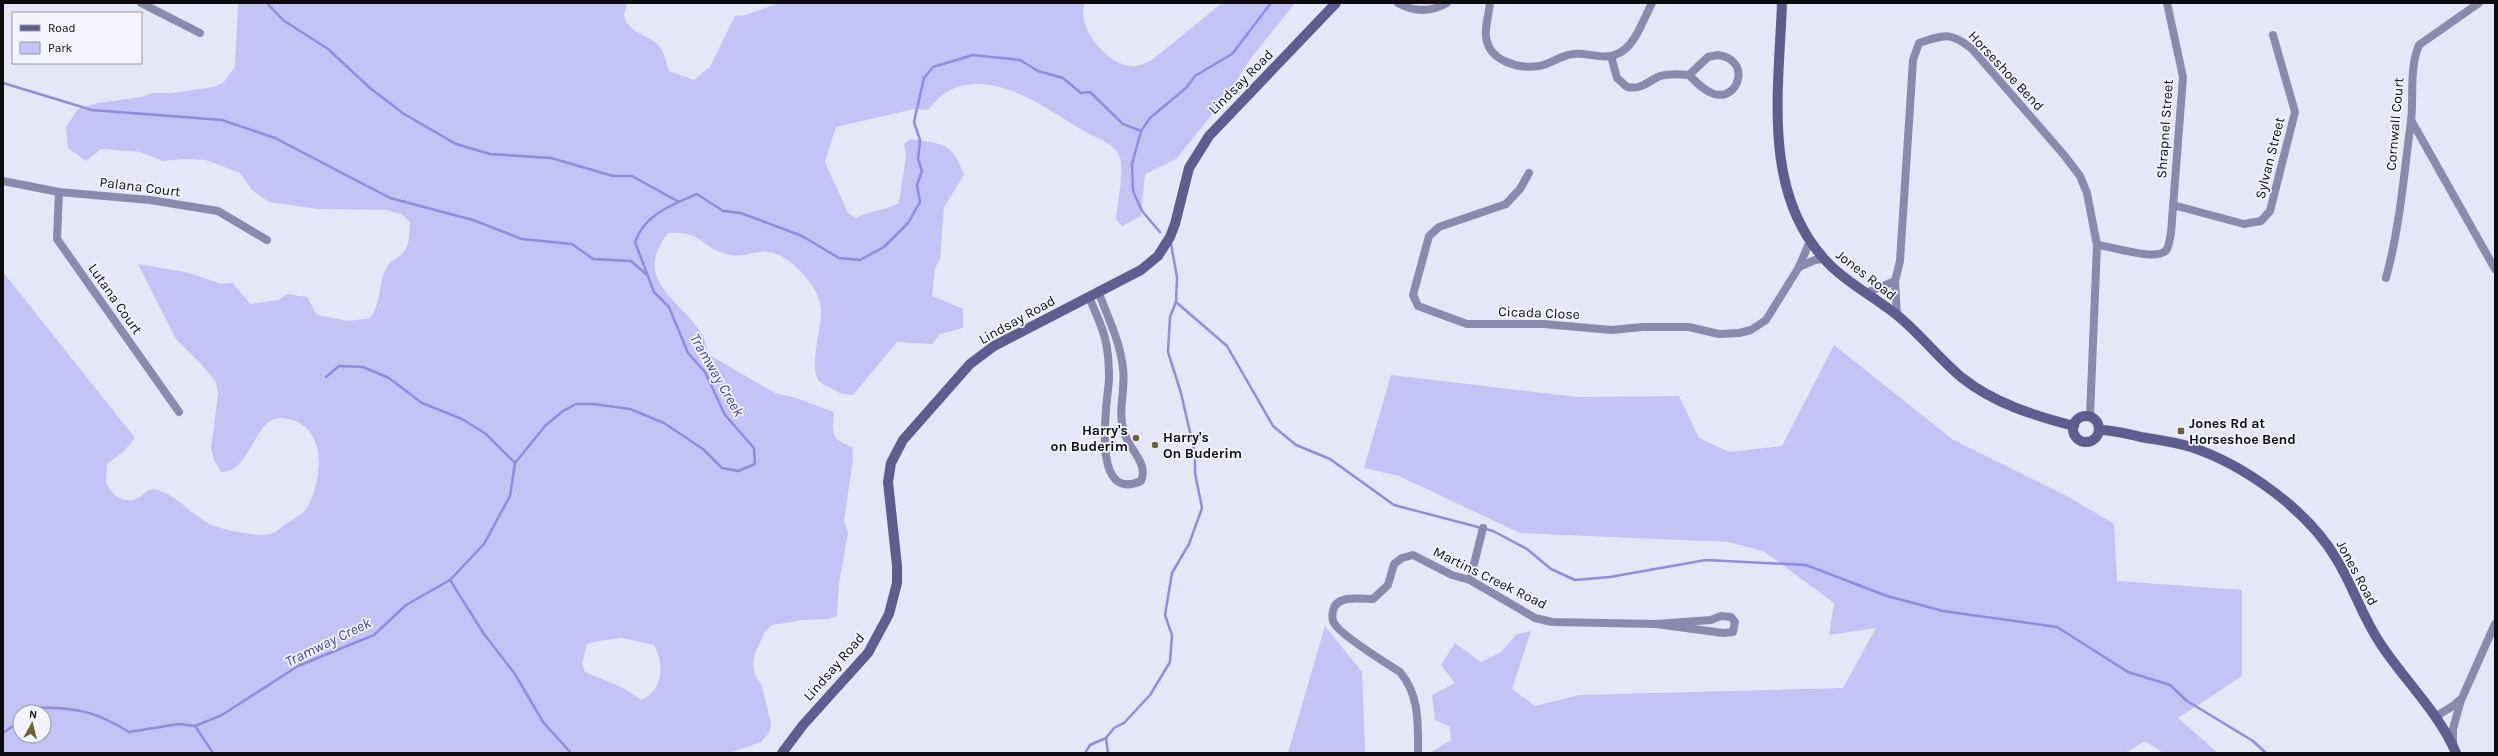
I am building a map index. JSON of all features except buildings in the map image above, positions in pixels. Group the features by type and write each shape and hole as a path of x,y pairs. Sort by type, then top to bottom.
{"main road":[{"name":"Lindsay Road","path":"782,753 803,725 868,653 889,614 897,583 897,566 888,482 891,463 903,440 981,355 1019,331 1141,270 1158,256 1175,224 1188,168 1209,136 1336,3"},
{"name":"Jones Road","path":"1782,3 1779,153 1786,189 1810,241 1824,259 1897,316 1961,376 1983,392 2014,408 2074,426"},
{"path":"2090,416 2097,421 2099,430 2094,439 2084,441 2076,436 2074,426 2079,418 2090,416"},
{"name":"Jones Road","path":"2099,430 2124,432 2172,442 2205,452 2242,471 2291,505 2323,540 2338,560 2362,613 2382,647 2435,717 2454,749"}],"street":[{"path":"140,3 200,33"},
{"path":"1398,3 1407,8 1427,10 1437,9 1447,3"},
{"path":"1490,3 1486,24 1488,44 1503,60 1525,66 1539,66 1572,54 1611,56 1625,49 1632,41 1652,3"},
{"name":"Shrapnel Street","path":"2097,245 2112,246 2145,255 2160,255 2167,249 2173,205 2183,78 2167,3"},
{"name":"Cornwall Court","path":"2386,278 2395,245 2411,120 2412,65 2419,45 2479,3"},
{"name":"Sylvan Street","path":"2173,205 2244,224 2261,221 2270,211 2295,112 2273,35"},
{"name":"Horseshoe Bend","path":"1895,281 1900,261 1913,60 1919,43 1939,36 1957,37 1972,50 2064,155 2080,176 2087,193 2097,245 2090,416"},
{"path":"1611,56 1617,78 1628,87 1642,87 1660,76 1669,74 1689,75 1706,90 1719,95 1733,88 1737,83 1738,69 1729,57 1718,54 1708,57 1689,75"},
{"path":"2411,120 2495,269"},
{"name":"Cicada Close","path":"1529,173 1520,189 1506,204 1439,227 1429,236 1413,295 1418,306 1467,324 1543,324 1612,330 1642,327 1689,327 1719,334 1739,333 1750,330 1766,320 1800,267 1810,241"},
{"name":"Palana Court","path":"3,181 59,192 150,200 218,211 267,240"},
{"name":"Lutana Court","path":"59,192 57,239 180,412"},
{"path":"2490,258 2495,278"},
{"path":"1800,267 1815,260 1824,259"},
{"path":"1866,293 1895,281 1897,316"},
{"path":"1089,297 1102,328 1108,350 1109,378 1103,443 1106,458 1114,476 1121,483 1132,486 1141,481 1144,475 1143,465 1127,443 1122,427 1124,369 1118,342 1099,292"},
{"path":"1470,580 1483,528"},
{"name":"Martins Creek Road","path":"1418,753 1416,703 1408,681 1400,672 1339,629 1332,617 1333,608 1347,599 1357,597 1374,599 1388,585 1394,564 1402,558 1412,555 1452,575 1470,580 1535,618 1552,622 1656,624 1711,620 1721,616 1731,617 1735,622 1736,628 1733,632 1723,633 1656,624"},
{"path":"2454,749 2453,729 2462,698 2495,624"},
{"path":"2435,717 2453,706 2462,698"}],"green space":[{"path":"238,3 627,3 624,15 628,25 659,46 669,71 694,80 710,67 735,16 746,15 779,3 1085,3 1083,13 1085,23 1095,43 1112,59 1122,64 1137,66 1152,60 1222,3 1295,3 1248,62 1227,96 1176,159 1145,174 1141,216 1122,226 1116,219 1121,166 1118,153 1115,149 1106,142 1086,133 1034,101 999,87 981,84 963,86 942,95 928,110 914,109 836,127 825,162 848,213 856,218 899,203 906,156 904,144 911,139 932,142 945,146 951,150 960,164 964,175 944,207 940,259 935,268 932,296 963,309 963,328 940,334 932,344 897,342 853,395 844,394 821,383 816,376 815,358 821,316 820,301 810,282 794,265 779,255 770,252 763,251 742,255 726,254 717,251 694,236 688,234 668,233 658,249 655,264 657,276 663,288 702,334 711,356 775,393 796,398 834,412 834,435 840,441 852,447 853,459 844,521 848,533 839,584 837,616 827,619 803,620 772,625 765,632 755,653 753,663 755,675 762,686 771,724 769,733 761,742 729,753 3,753 3,272 135,438 125,450 107,464 106,483 117,497 126,500 135,499 152,489 155,489 171,496 200,518 212,525 241,533 266,535 277,531 300,515 307,508 313,495 319,467 315,440 308,429 297,422 282,418 273,419 265,425 240,463 231,470 221,472 214,460 211,449 218,394 216,382 201,364 176,339 138,264 185,272 222,284 233,283 250,304 279,300 287,294 307,297 317,315 348,321 370,318 374,312 378,300 386,268 405,251 409,239 410,222 401,214 387,210 318,209 269,202 252,190 240,173 206,160 185,159 163,161 140,152 101,149 86,161 68,148 66,127 78,109 98,103 142,97 152,93 172,93 214,87 223,83 235,67","holes":["622,638 654,645 660,660 660,676 658,684 654,690 641,700 623,688 585,672 582,664 587,644 598,641"]},
{"path":"1834,345 1952,439 2067,496 2114,524 2117,581 2242,590 2242,676 2178,718 2218,753 2163,753 2145,741 2125,753 1430,753 1451,740 1450,727 1435,720 1432,695 1455,683 1441,665 1455,643 1481,662 1501,652 1517,634 1531,631 1512,689 1535,706 1579,695 1843,688 1876,628 1829,635 1834,603 1765,552 1729,542 1520,533 1399,476 1364,468 1391,375 1578,397 1679,396 1699,438 1729,452 1782,446"},
{"path":"1325,626 1362,672 1365,753 1288,753"}],"waterway":[{"path":"267,3 283,20 328,49 370,88 404,114 456,144 490,154 551,158 613,176 632,176 679,202"},
{"path":"1160,232 1142,211 1133,191 1132,164 1141,131 1150,118 1186,88 1195,76 1232,54 1271,3"},
{"name":"Tramway Creek","path":"52,708 76,710 94,714 129,732 179,724 195,726 222,715 298,666 374,635 406,605 450,580 484,544 510,496 515,463 545,426 563,411 576,404 593,404 630,409 664,423 703,449 722,468 738,471 755,464 754,448 725,415 705,372 688,353 669,307 654,292 635,242 645,224 652,217 697,194 723,211 741,213 802,236 839,258 860,260 884,247 908,223 920,202 917,185 922,171 918,159 920,140 914,122 924,78 933,67 973,55 1020,60 1038,71 1063,78 1081,93 1090,92 1123,124 1141,131"},
{"path":"3,83 92,110 222,120 275,138 390,198 473,220 522,239 572,244 593,259 631,261 646,274"},
{"path":"1085,753 1090,745 1106,738 1114,728 1124,723 1150,695 1170,662 1172,635 1165,615 1172,573 1189,544 1202,508 1195,473 1195,454 1181,393 1168,352 1170,317 1176,302 1177,277 1171,244"},
{"path":"1176,302 1227,346 1273,426 1296,445 1330,459 1394,505 1493,531 1527,549 1551,569 1575,580 1610,577 1706,560 1806,565 1887,596 1943,611 2057,627 2128,672 2170,685 2187,701 2253,741 2266,753"},
{"path":"326,377 339,366 363,367 389,378 422,403 462,419 486,434 515,463"},
{"path":"450,580 484,634 515,674 543,722 571,753"},
{"path":"195,726 213,753"},
{"name":"Tramway Creek","path":"3,733 12,727"},
{"path":"1106,738 1108,753"}],"place":[{"name":"Jones Rd at Horseshoe Bend","path":"2181,431"},
{"name":"Harry's on Buderim","path":"1136,438"},
{"name":"Harry's On Buderim","path":"1155,445"}]}
